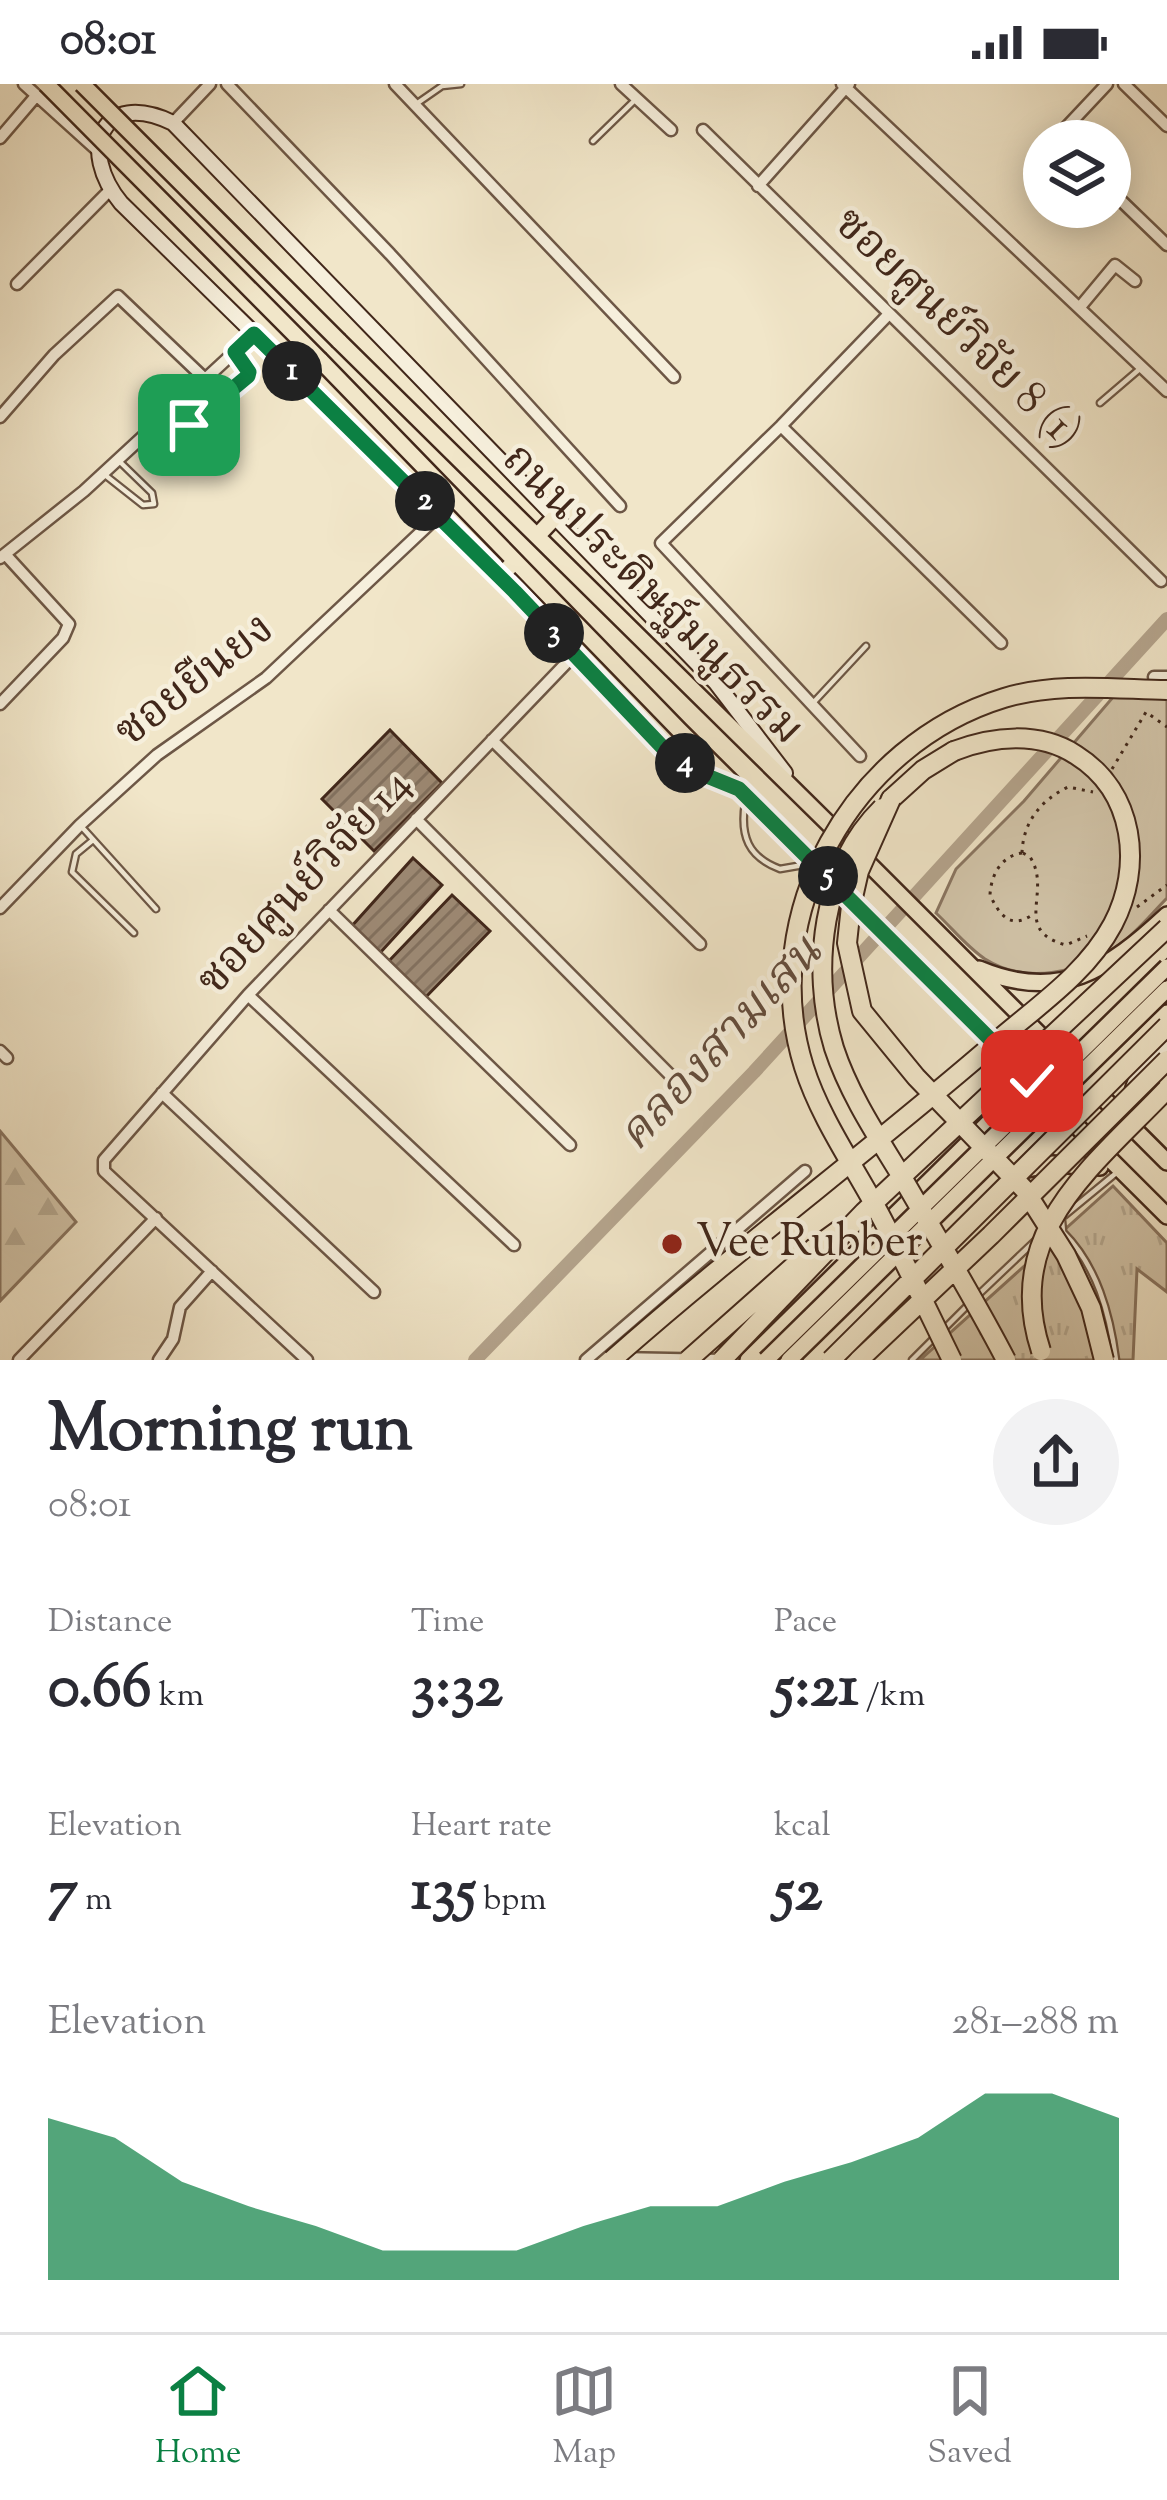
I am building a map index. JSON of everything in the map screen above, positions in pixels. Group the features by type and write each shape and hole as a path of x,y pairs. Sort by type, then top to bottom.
{"highway":[{"path":"952,1360 804,1068 794,981 806,894 819,858 842,818 876,776 920,740 1002,699 1037,691 1163,681"},
{"path":"608,1360 1005,1034 1084,965 1114,922 1131,882 1130,833 1118,800 1096,771 1074,753 1032,740 983,740 923,770 862,828 840,869 826,925 824,988 834,1047 864,1115 1006,1360"},
{"path":"891,799 859,871 850,906 847,943 862,1011 916,1077 1024,1189 1066,1255 1091,1308 1104,1360"},
{"path":"722,1360 864,1212 1167,928"},
{"path":"830,1360 1167,1026"},
{"path":"859,1360 1167,1060"},
{"path":"1044,1360 1031,1322 1028,1293 1047,1223 1072,1189 1167,1089"},
{"path":"688,1360 814,1248 864,1212"}],"main road":[{"name":"ถนนประดิษฐ์มนูธรรม","path":"82,84 1167,1162"},
{"name":"ถนนประดิษฐ์มนูธรรม","path":"41,90 320,360 742,793 1167,1216"},
{"path":"539,534 554,517"},
{"path":"500,577 515,561"},
{"path":"970,965 1003,979 1035,984 1064,981 1091,974 1121,956 1167,915"},
{"path":"748,1360 1167,947"},
{"path":"766,1360 1167,968"},
{"path":"789,1360 1167,989"},
{"path":"811,1360 1167,1013"},
{"path":"896,1215 924,1159 1003,1070 1004,1054"},
{"path":"1002,1174 1052,1164 1120,1169"}],"street":[{"path":"24,84 41,90 97,150 110,190 439,515 667,752 742,793"},
{"path":"173,123 210,84"},
{"path":"227,84 620,506"},
{"path":"395,84 674,377"},
{"path":"621,84 671,130"},
{"path":"1072,120 1107,84"},
{"path":"1124,84 1167,126"},
{"path":"758,186 846,85 1167,391"},
{"path":"0,138 41,90"},
{"path":"97,150 99,136 116,117 130,110 173,123 716,683 807,802"},
{"name":"ซอยศูนย์วิจัย 8 (1)","path":"704,130 1160,581"},
{"path":"17,284 110,190"},
{"path":"1131,210 1167,245"},
{"path":"1080,307 1115,265 1135,281"},
{"path":"0,417 54,355 118,296 206,379"},
{"path":"860,756 661,546 888,315"},
{"path":"0,704 63,638 69,624 2,556 118,460 254,334"},
{"path":"781,426 1001,643"},
{"name":"ซอยยืนยง","path":"0,908 80,825 157,755 266,678 439,515"},
{"name":"ซอยศูนย์วิจัย 14","path":"156,1218 104,1171 104,1160 248,995 574,655"},
{"path":"492,740 700,944"},
{"path":"416,820 680,1085"},
{"path":"329,910 571,1145"},
{"path":"248,995 514,1244"},
{"path":"1138,1133 1129,1112 1129,1092 1141,1067 1167,1041"},
{"path":"162,1094 374,1292"},
{"path":"586,1360 805,1171"},
{"path":"19,1360 156,1218 307,1360"},
{"path":"158,1360 173,1340 180,1307 212,1270"},
{"path":"608,1360 641,1356 722,1360"}],"lane":[{"path":"416,105 430,91 460,84"},
{"path":"593,141 636,98"},
{"path":"189,425 248,376 235,352"},
{"path":"1100,403 1142,367"},
{"path":"103,473 143,505 154,503 152,493 118,460"},
{"path":"810,706 866,646"},
{"path":"742,793 743,838 754,854 780,869 814,862"},
{"path":"80,825 156,909"},
{"path":"94,840 76,854 72,872 134,933"},
{"path":"912,1360 1120,1169"},
{"path":"1070,1212 1063,1221 1063,1232 1081,1253 1103,1298 1117,1360"}],"path":[{"path":"1034,914 1024,920 1004,918 990,895 996,871 1012,854 1030,856 1036,866 1039,895 1034,914 1044,935 1066,945 1093,931"},
{"path":"1129,912 1167,886"}],"green space":[{"path":"1114,696 1167,699 1167,898 1126,940 1088,963 1036,973 1001,967 978,954 936,913 956,869 1024,801"},
{"path":"0,1131 76,1222 0,1301"},
{"path":"1113,1186 1167,1243 1167,1292 1137,1269 1133,1360 920,1360"}],"building":[{"path":"390,730 442,783 374,851 322,799"},
{"path":"413,858 442,885 380,953 351,927"},
{"path":"452,895 490,931 425,998 388,962"}],"waterway":[{"name":"คลองสามเสน","path":"475,1360 754,1072 1167,619"}],"place":[{"name":"Vee Rubber","path":"672,1244"}],"route":[{"path":"189,425 248,376 235,352 254,334 515,592 667,752 739,789 1032,1081"}]}
